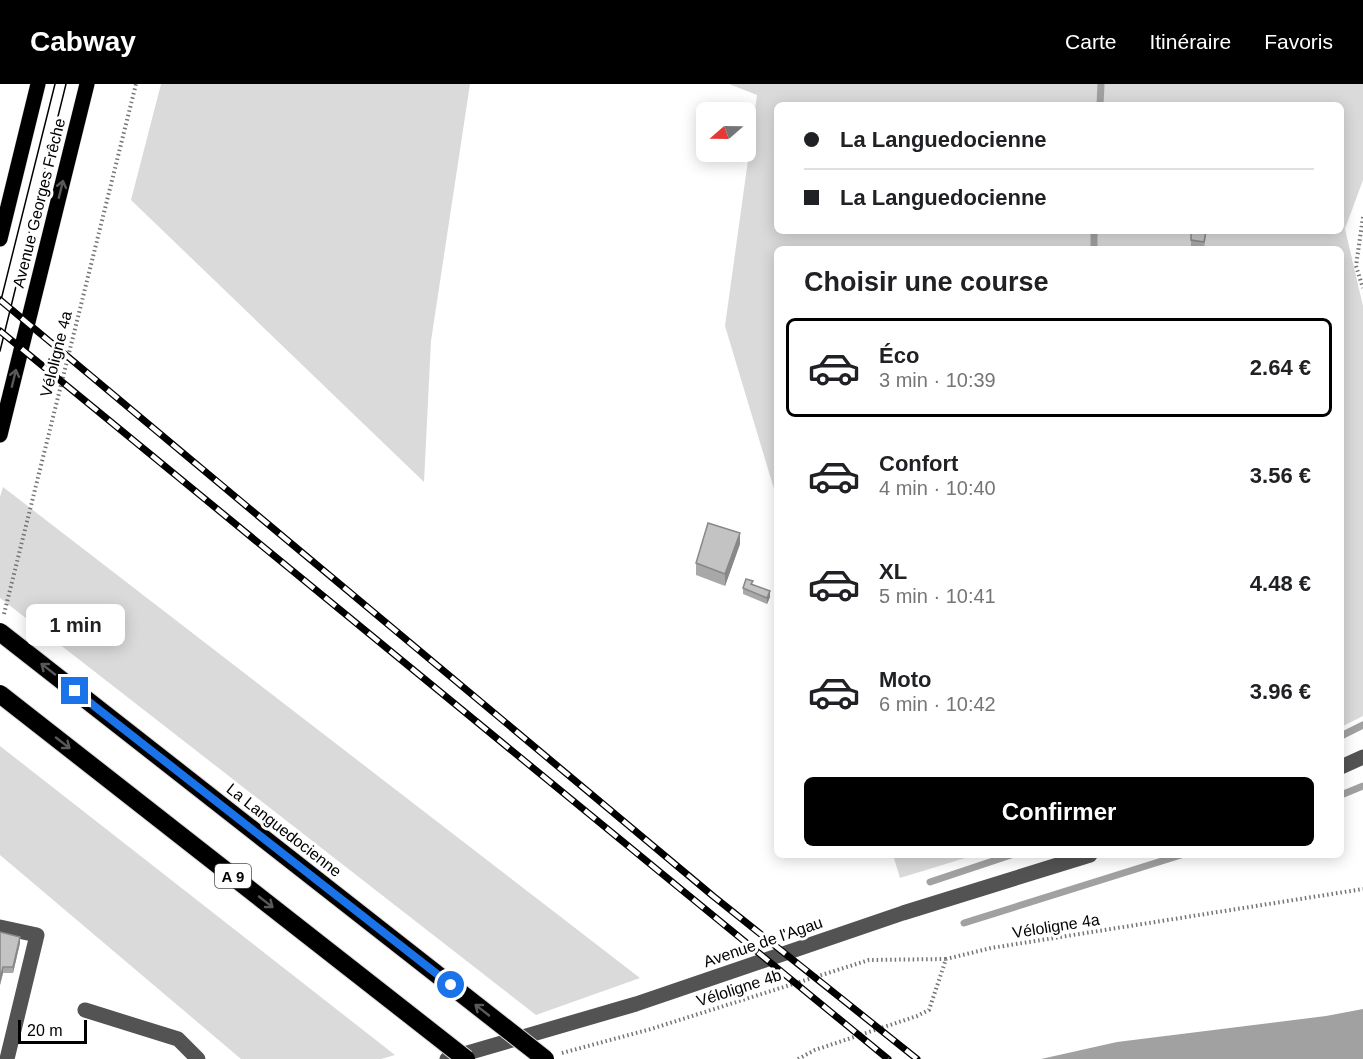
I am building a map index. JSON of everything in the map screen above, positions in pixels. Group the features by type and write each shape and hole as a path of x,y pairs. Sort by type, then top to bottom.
{"highway":[{"name":"La Languedocienne","path":"1,625 549,1058"},
{"name":"A 9","path":"0,694 466,1059"}],"main road":[{"name":"Avenue Georges Frêche","path":"0,238 39,84"},
{"name":"Avenue Georges Frêche","path":"0,435 87,84"}],"street":[{"path":"1344,765 1363,757"},
{"name":"Avenue de l'Agau","path":"447,1059 636,1004 903,913 1080,858"},
{"path":"0,927 37,935 7,1059"},
{"path":"85,1010 178,1040 198,1059"}],"path":[{"name":"Véloligne 4a","path":"1,625 136,84"},
{"path":"1363,217 1356,266 1363,288"},
{"name":"Véloligne 4a","path":"946,959 991,948 1363,889"},
{"path":"798,1059 815,1050 929,1010 946,959"},
{"name":"Véloligne 4b","path":"549,1058 651,1029 869,960 946,959"}],"shaded area":[{"path":"161,84 470,84 431,341 424,482 131,200"},
{"path":"729,84 1363,84 1363,180 1345,229 1363,306 1363,716 1344,726 1344,246 774,246 774,489 725,326 748,162 756,162 757,95"},
{"path":"3,487 640,978 536,1015 0,598 0,497"},
{"path":"0,746 395,1055 381,1059 241,1059 0,855"},
{"path":"894,858 965,858 900,878"},
{"path":"1363,1009 1363,1059 1041,1059 1117,1042 1326,1016"}],"building":[{"path":"1191,234 1205,234 1204,242 1191,240"},
{"path":"708,523 740,533 725,574 696,563"},
{"path":"746,579 753,581 751,584 770,591 767,598 743,588"},
{"path":"0,932 20,937 13,967 3,967 0,979"}],"waterway":[{"path":"1100,102 1101,84"},
{"path":"1094,234 1094,246"},
{"path":"1344,734 1363,725"},
{"path":"1344,794 1363,786"},
{"path":"930,882 1002,858"},
{"path":"964,923 1171,858"}],"tram line":[{"path":"0,304 55,84"},
{"path":"0,351 66,84"}],"railway":[{"path":"0,300 713,896 917,1059"},
{"path":"0,331 888,1059"}],"route":[{"path":"75,691 451,985"}]}
